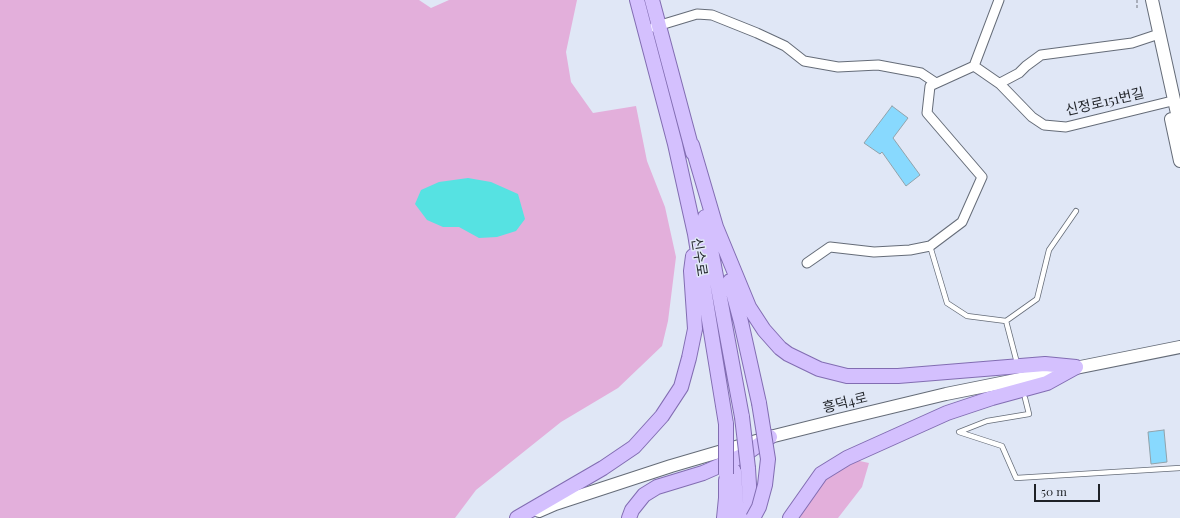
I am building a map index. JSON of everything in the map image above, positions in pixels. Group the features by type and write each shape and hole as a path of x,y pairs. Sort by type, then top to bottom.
{"main road":[{"name":"신수로","path":"637,0 675,144 695,234 726,424 730,472"},
{"name":"신수로","path":"652,0 692,145 742,417 752,518"},
{"path":"692,145 716,227 741,322 759,403 768,459 765,485 759,507 752,518"},
{"path":"716,227 749,307 764,330 780,348 788,354 819,369 847,376 898,376 1045,364 1076,367"},
{"path":"517,518 603,468 634,448 662,416 681,387 695,329 691,271 695,234"},
{"path":"790,518 821,474 847,458 947,413 992,398 1047,383 1076,367"},
{"path":"629,518 632,510 640,498 657,487 703,474 744,456 770,437"},
{"path":"724,518 730,472"},
{"path":"730,472 738,518"}],"street":[{"path":"807,263 830,247 874,252 910,250 930,246 962,222 982,178 927,113 930,86 974,66 999,0"},
{"path":"1152,0 1180,127"},
{"path":"646,30 696,14 712,16 757,33 785,46 804,61 838,67 878,65 920,73 936,83"},
{"path":"1000,84 1019,73 1040,55 1132,43 1159,34"},
{"name":"신정로151번길","path":"974,66 1000,84 1032,117 1044,125 1066,127 1168,102"},
{"path":"1168,74 1180,89"},
{"path":"1168,74 1168,102 1180,161"},
{"name":"흥덕4로","path":"524,518 555,504 621,482 770,437 946,394 1180,347"}],"lane":[{"path":"930,246 947,303 966,316 1006,321 1037,299 1049,250 1076,211"},
{"path":"1006,321 1017,363"},
{"path":"1025,398 1030,414 987,421 959,432 1002,446 1016,478 1180,468"}],"path":[{"path":"1137,0 1138,10"}],"shaded area":[{"path":"0,0 419,0 431,8 449,0 577,0 566,52 571,82 593,113 636,106 647,161 665,207 676,257 668,321 662,346 618,388 561,422 476,490 455,518 0,518"},
{"path":"468,178 491,182 518,194 525,219 516,231 497,237 479,238 459,227 443,227 427,220 415,204 421,190 439,182"},
{"path":"855,460 869,463 862,487 838,518 800,518 811,493 833,472"}],"building":[{"path":"892,106 908,118 893,138 920,175 906,186 882,152 880,154 864,143"},
{"path":"1164,430 1167,462 1151,464 1148,432"}]}
